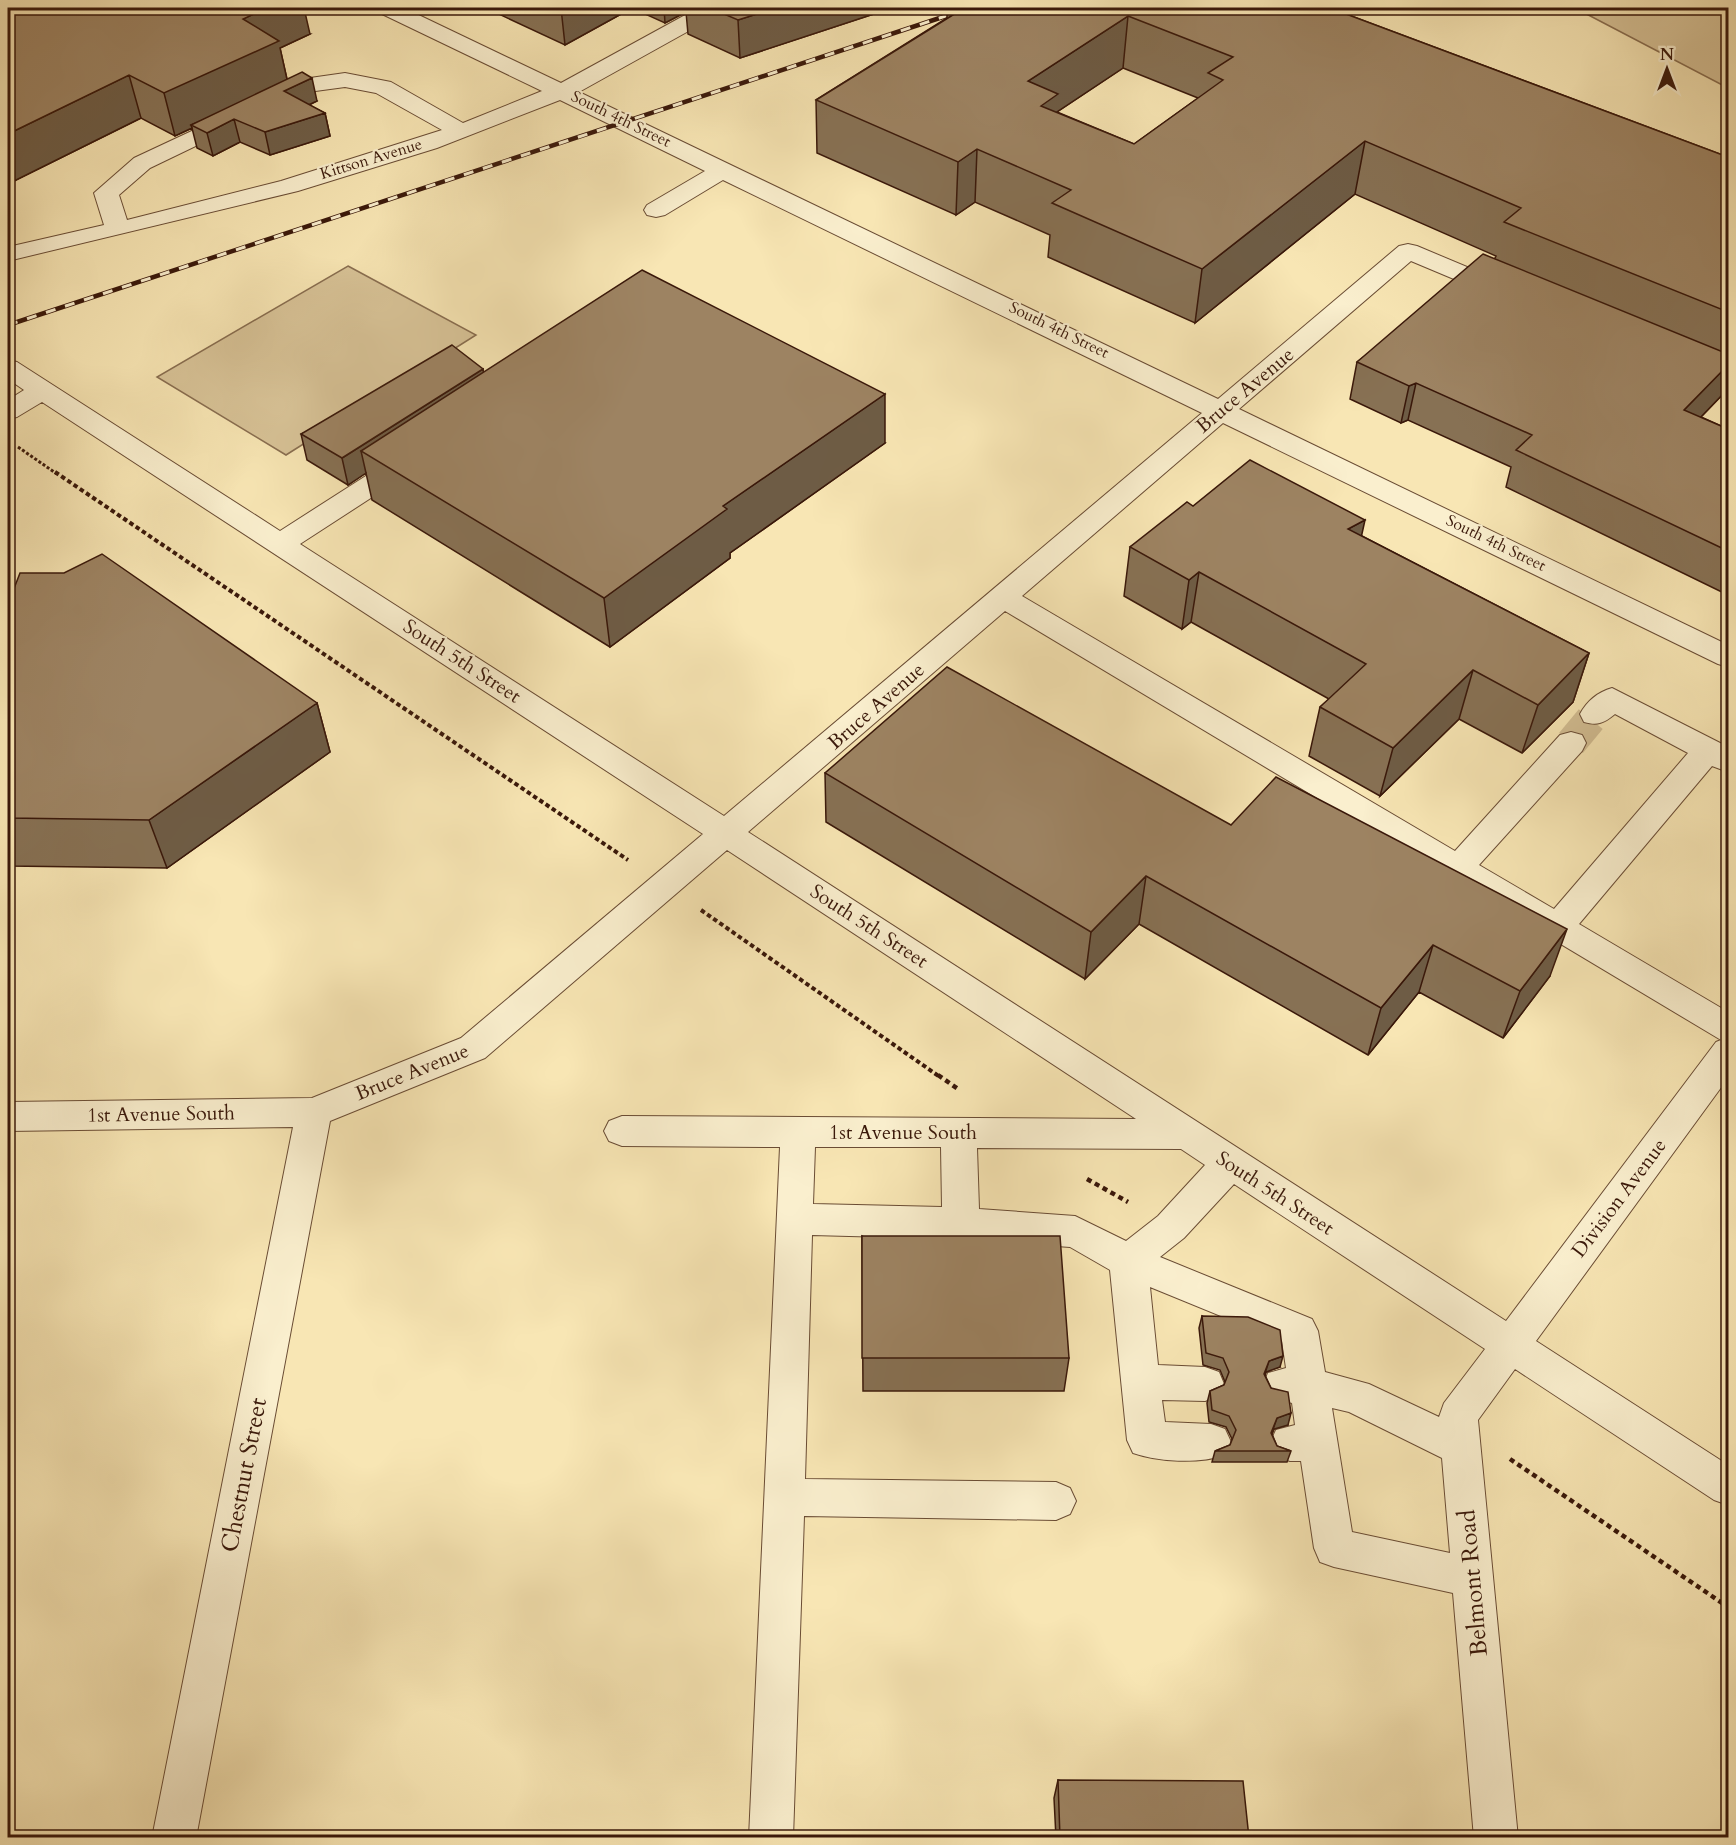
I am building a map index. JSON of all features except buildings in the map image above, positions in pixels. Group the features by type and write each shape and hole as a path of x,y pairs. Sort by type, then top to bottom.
{"street":[{"name":"South 4th Street","path":"388,8 1223,410 1728,657"},
{"name":"Kittson Avenue","path":"8,254 118,229 272,189 460,131 563,91 602,72 713,8"},
{"path":"118,229 106,193 142,162 303,86 345,80 383,87 460,131"},
{"path":"656,210 724,169"},
{"name":"Bruce Avenue","path":"314,1112 473,1048 1408,251 1519,297"},
{"name":"South 5th Street","path":"8,368 728,832 1185,1134 1728,1487"},
{"path":"8,411 42,391"},
{"path":"280,544 431,446"},
{"path":"1003,597 1728,1029"},
{"path":"1557,928 1718,755 1612,699 1595,714"},
{"path":"1458,868 1571,743"},
{"name":"Division Avenue","path":"1510,1345 1728,1052"},
{"name":"1st Avenue South","path":"8,1116 314,1112"},
{"name":"Chestnut Street","path":"174,1838 314,1112"},
{"name":"1st Avenue South","path":"622,1131 1185,1134"},
{"path":"771,1838 798,1131"},
{"path":"959,1132 962,1223"},
{"path":"1128,1261 1171,1227 1230,1163"},
{"path":"795,1219 962,1223 1075,1232 1128,1261 1299,1331 1296,1385 1304,1443 1334,1548 1473,1578"},
{"path":"1128,1261 1147,1440 1211,1442"},
{"path":"1296,1385 1355,1396 1460,1436 1458,1416 1510,1345"},
{"path":"1140,1382 1205,1384"},
{"name":"Belmont Road","path":"1460,1436 1496,1838"},
{"path":"784,1497 1056,1501"}],"path":[{"path":"17,446 665,885 962,1091"},
{"path":"1086,1178 1171,1227"},
{"path":"1460,1436 1728,1607"}],"shaded area":[{"path":"1575,8 1728,8 1728,88"},
{"path":"348,266 476,335 286,455 157,377"}],"tunnel":[{"path":"1571,743 1595,714"}],"railway":[{"path":"8,325 970,8"}]}
